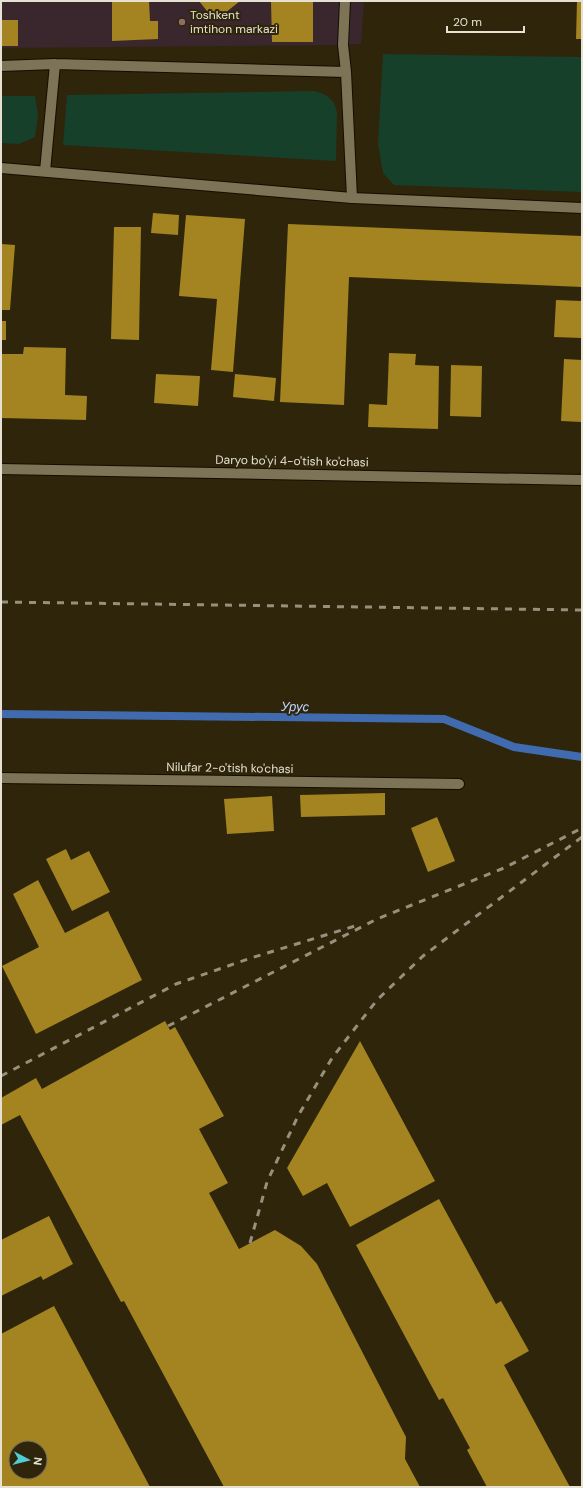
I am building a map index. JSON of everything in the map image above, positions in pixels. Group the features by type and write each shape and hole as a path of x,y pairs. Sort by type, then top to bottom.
{"street":[{"path":"345,1 343,45 346,72 352,198"},
{"path":"1,66 54,64 346,72"},
{"path":"45,171 54,64"},
{"path":"1,168 352,198 582,208"},
{"name":"Daryo bo'yi 4-o'tish ko'chasi","path":"1,469 582,480"},
{"name":"Nilufar 2-o'tish ko'chasi","path":"1,778 459,784"}],"shaded area":[{"name":"Toshkent imtihon markazi","path":"1,1 364,1 361,44 1,48"}],"green space":[{"path":"383,54 582,57 582,192 394,185 383,173 378,144"},
{"path":"314,91 323,94 332,100 336,107 336,161 63,145 67,95"},
{"path":"1,96 35,96 38,115 35,137 19,144 1,143"}],"building":[{"path":"112,1 149,1 150,21 158,21 158,39 112,41"},
{"path":"199,1 240,1 215,21"},
{"path":"271,1 313,1 313,42 272,42"},
{"path":"577,1 582,1 582,39 576,39"},
{"path":"1,20 18,20 18,46 1,46"},
{"path":"153,213 179,215 178,235 151,233"},
{"path":"186,215 245,219 233,372 211,370 217,299 179,296"},
{"path":"288,224 582,236 582,287 349,277 344,405 280,402"},
{"path":"114,227 141,227 139,340 111,339"},
{"path":"1,244 15,245 10,310 1,310"},
{"path":"556,300 582,301 581,338 554,337"},
{"path":"1,321 6,321 6,340 1,340"},
{"path":"24,347 66,348 65,395 87,396 86,420 1,418 1,354 23,354"},
{"path":"389,353 416,354 415,365 439,366 438,429 368,427 369,404 387,405"},
{"path":"564,359 582,360 582,422 561,421"},
{"path":"451,365 482,366 481,417 450,416"},
{"path":"156,374 200,376 198,406 154,403"},
{"path":"235,374 276,378 274,401 233,397"},
{"path":"385,793 385,815 301,817 300,795"},
{"path":"272,796 274,831 227,834 224,799"},
{"path":"437,817 455,861 428,872 411,828"},
{"path":"66,849 71,860 89,851 110,892 72,911 46,859"},
{"path":"38,880 65,933 108,911 142,980 36,1034 2,966 39,947 13,894"},
{"path":"165,1021 170,1030 175,1027 224,1116 199,1129 228,1183 209,1193 239,1249 275,1230 301,1246 317,1264 406,1437 405,1459 420,1487 224,1487 124,1301 121,1302 20,1115 1,1125 1,1098 36,1078 42,1089"},
{"path":"360,1041 435,1181 350,1227 327,1183 303,1196 287,1168"},
{"path":"439,1199 496,1304 501,1301 529,1351 504,1365 570,1487 487,1487 467,1450 470,1448 443,1398 439,1400 356,1245"},
{"path":"49,1216 73,1264 43,1280 41,1276 1,1296 1,1240"},
{"path":"54,1306 150,1487 1,1487 1,1334"}],"waterway":[{"name":"Урус","path":"1,714 444,719 514,747 582,757"}],"railway":[{"path":"1,602 582,610"},
{"path":"168,1026 377,919 504,868 582,828"},
{"path":"250,1243 267,1182 298,1116 332,1058 377,1000 423,956 582,837"},
{"path":"1,1076 176,984 251,958 355,926"}],"place":[{"name":"Toshkent imtihon markazi","path":"182,22"}]}
